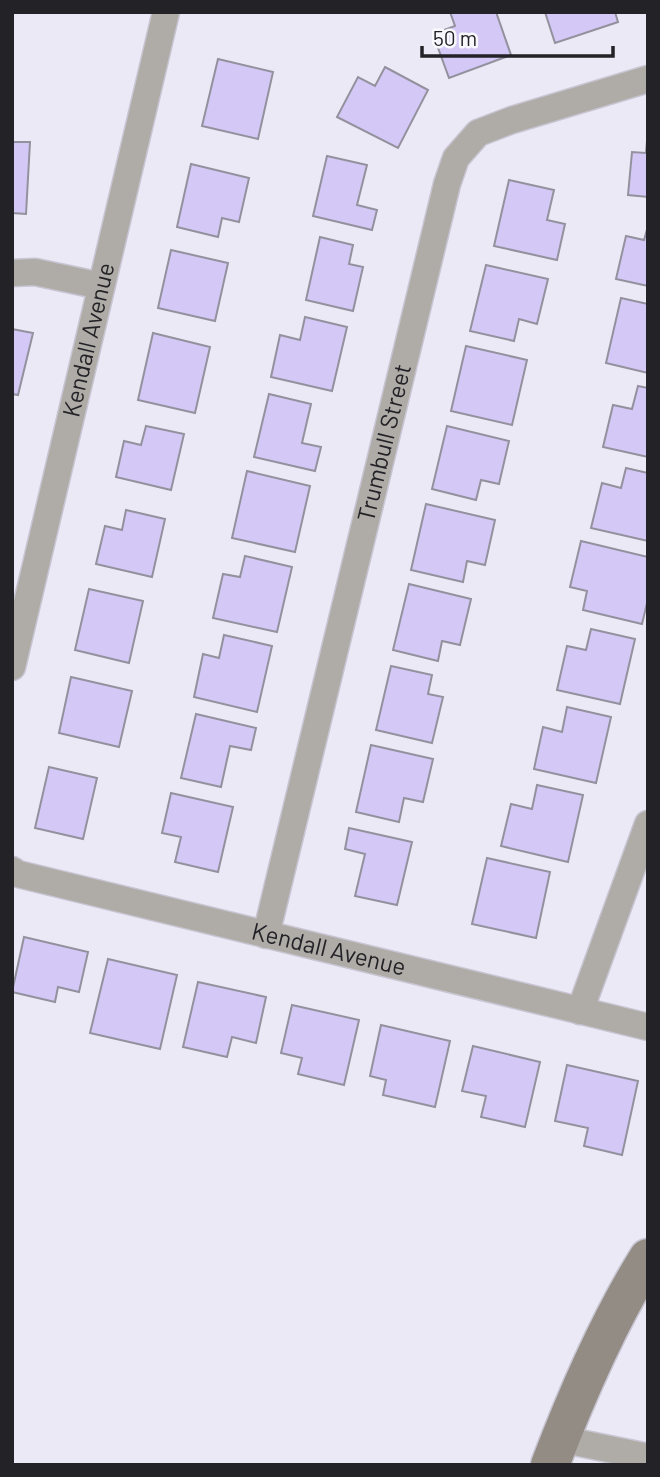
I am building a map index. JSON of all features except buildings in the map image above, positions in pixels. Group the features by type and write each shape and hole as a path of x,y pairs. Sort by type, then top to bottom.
{"street":[{"name":"Kendall Avenue","path":"12,667 166,12"},
{"name":"Trumbull Street","path":"266,935 443,197 456,158 478,133 648,79"},
{"path":"12,273 35,272 101,286"},
{"path":"580,1011 648,824"},
{"name":"Kendall Avenue","path":"12,870 18,874 648,1027"},
{"path":"648,1258 595,1358 555,1452 648,1457"}]}
